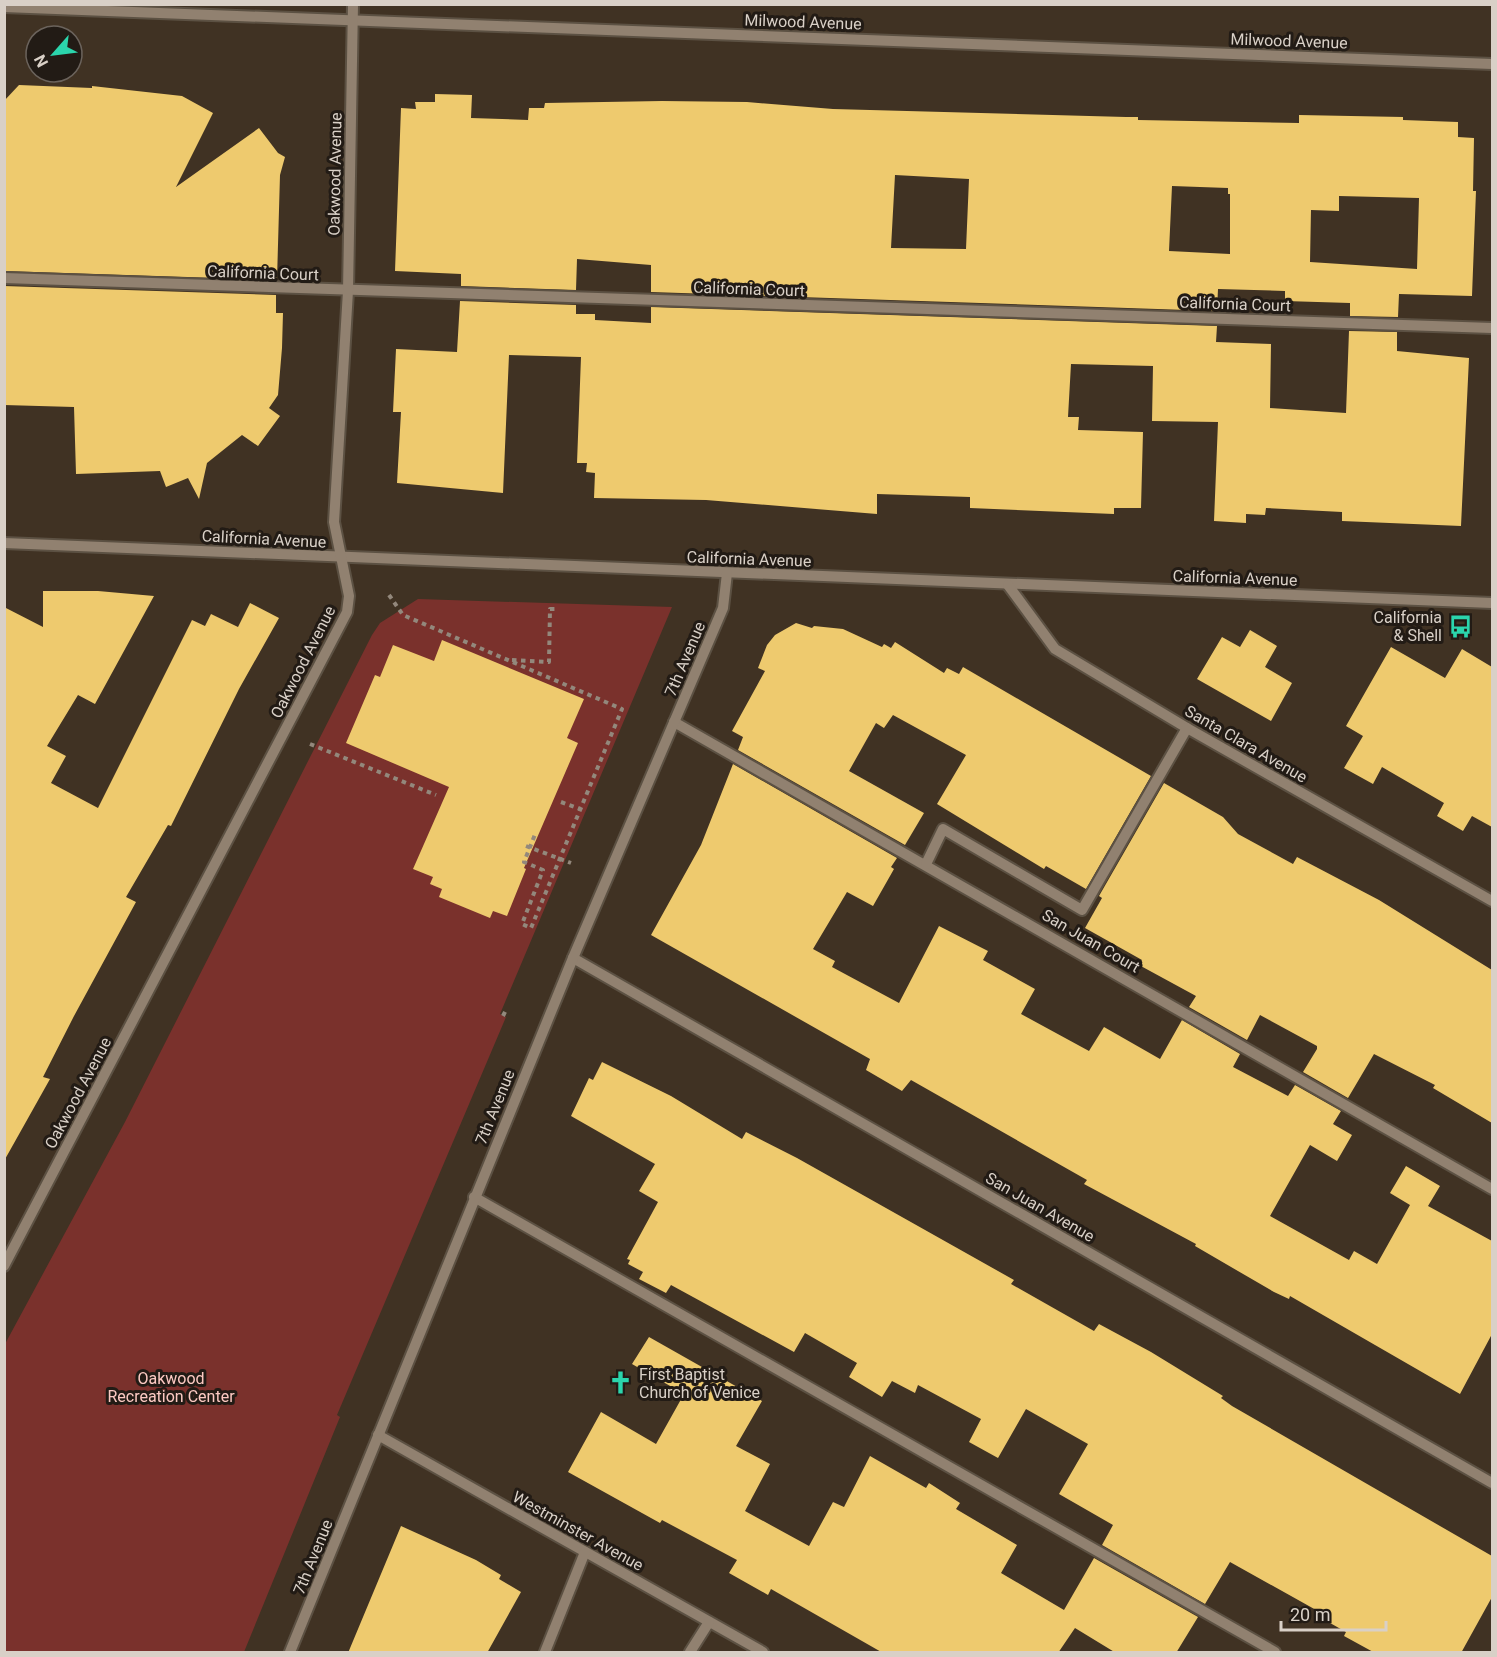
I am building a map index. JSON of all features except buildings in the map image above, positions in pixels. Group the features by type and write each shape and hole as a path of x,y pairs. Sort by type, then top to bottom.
{"street":[{"name":"Oakwood Avenue","path":"4,1266 347,612 349,596 334,522 348,291 353,4"},
{"name":"Milwood Avenue","path":"4,7 88,7 1492,64"},
{"name":"California Court","path":"4,278 1492,328"},
{"name":"California Avenue","path":"4,543 1492,603"},
{"name":"7th Avenue","path":"290,1653 573,958 723,608 727,573"},
{"name":"Santa Clara Avenue","path":"1008,585 1056,649 1187,728 1492,901"},
{"name":"San Juan Court","path":"674,722 1492,1189"},
{"path":"926,864 943,829 1082,910 1187,728"},
{"name":"San Juan Avenue","path":"573,958 1492,1483"},
{"path":"474,1197 1275,1653"},
{"name":"Westminster Avenue","path":"378,1435 763,1653"},
{"path":"544,1653 585,1552"},
{"path":"690,1653 709,1622"}],"path":[{"path":"389,595 403,615 622,709 558,858 531,928 522,924 543,870 524,862 528,846 536,832"},
{"path":"508,660 549,662 550,609 557,609"},
{"path":"310,744 436,795"},
{"path":"561,802 580,809"},
{"path":"528,846 570,863"},
{"path":"503,1016 506,1010"}],"green space":[{"name":"Oakwood Recreation Center","path":"418,599 672,607 500,1014 506,1017 337,1415 340,1417 244,1652 5,1652 5,1344 125,1122 372,635 380,623"}],"place":[{"name":"California & Shell","path":"1460,626"},
{"name":"First Baptist Church of Venice","path":"621,1383"}]}
